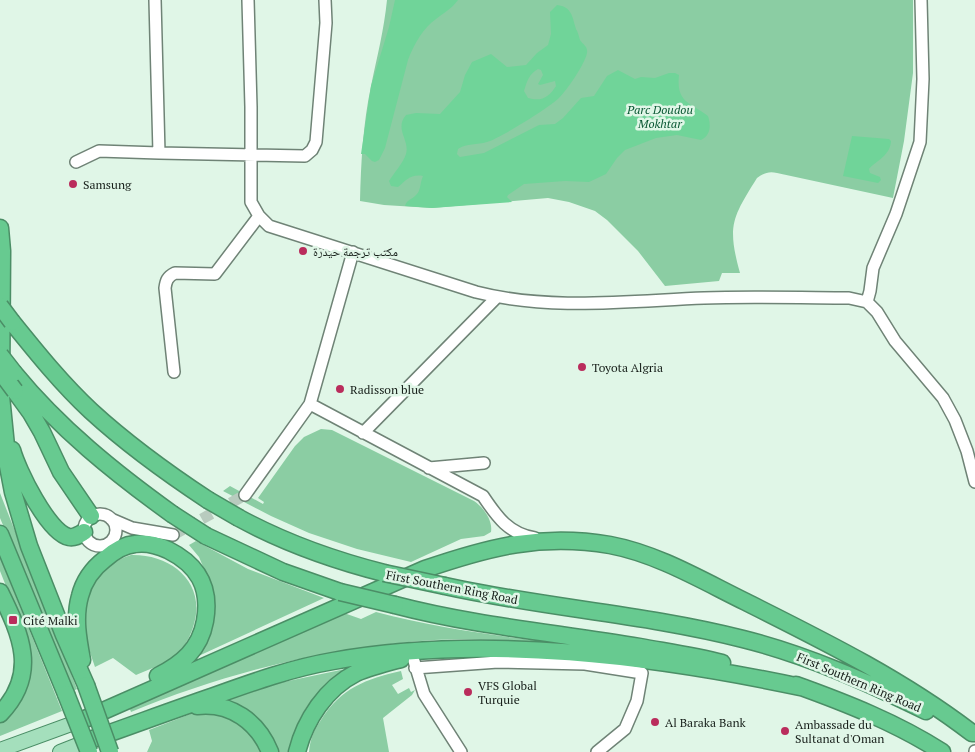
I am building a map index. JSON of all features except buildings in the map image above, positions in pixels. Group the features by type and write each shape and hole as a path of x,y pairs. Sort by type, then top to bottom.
{"highway":[{"path":"0,228 2,251 2,413 8,466 18,511 110,752"},
{"name":"First Southern Ring Road","path":"0,306 55,374 92,412 154,462 208,500 277,538 355,566 384,573 506,598 694,629 744,640 793,654 838,671 882,689 974,734"},
{"name":"First Southern Ring Road","path":"0,354 7,372 82,442 142,492 206,536 282,572 340,592 474,622 695,656 759,672 805,688 900,728 942,752"},
{"path":"7,372 15,391 38,425 61,472 91,516"},
{"path":"2,413 14,460 45,516 57,530 69,536 75,536 84,532"},
{"path":"0,534 66,694 91,745"},
{"path":"85,719 425,569 498,546 559,541 597,544 624,549 656,560 700,579 824,642 896,682 941,710 974,734"},
{"path":"85,719 118,696 176,666 191,653 204,627 207,606 206,594 197,573 191,565 176,554 145,543 111,548 88,576 79,597 78,636 86,685"},
{"path":"0,592 22,643 24,662 21,681 17,690 0,714"},
{"path":"91,745 279,673 323,663 396,652 491,649 539,650 628,658 805,688"},
{"path":"297,752 308,722 322,701 341,683 356,674 414,662 427,654 491,649"},
{"path":"91,745 194,706 216,706 239,714 247,719 256,727 270,752"}],"main road":[{"path":"0,750 85,719"},
{"path":"60,752 91,745"}],"street":[{"path":"155,0 159,153"},
{"path":"248,0 251,202 259,216 269,226 497,297 527,301 582,303 736,298 849,298 866,302 878,312 895,340 942,398 958,427 967,451 975,482"},
{"path":"76,162 99,151 305,156 312,150 316,142 326,23 325,0"},
{"path":"866,302 870,291 873,268 896,214 920,142 923,79 921,0"},
{"path":"174,372 165,288 166,281 169,276 175,273 215,274 259,216"},
{"path":"245,495 310,404 353,252"},
{"path":"363,433 497,297"},
{"path":"310,404 483,496 494,512 515,532 524,536 559,541"},
{"path":"429,468 484,463"},
{"path":"111,519 116,529 111,548 94,545 89,542 84,532 85,524 91,516 102,514 132,528 173,535 159,537 145,543"},
{"path":"461,752 424,694 414,662 585,664 642,672 637,700 625,729 597,752"}],"green space":[{"name":"Parc Doudou Mokhtar","path":"387,0 913,0 913,73 904,141 893,198 769,172 757,178 742,203 734,223 734,244 740,273 722,273 719,281 665,286 638,251 607,220 595,211 569,202 548,198 432,208 384,205 360,201 366,115"},
{"path":"395,0 458,0 427,27 415,45 408,60 385,148 379,160 375,162 365,154 361,154 371,86"},
{"path":"557,5 569,10 580,40 587,49 586,58 575,77 559,98 545,109 494,139 458,149 457,154 460,157 484,153 539,125 555,124 581,98 594,96 607,76 618,70 635,79 641,77 655,78 669,73 679,75 682,97 708,116 710,126 707,135 701,140 677,135 656,138 625,150 606,174 589,182 565,181 524,184 508,195 507,197 512,202 432,208 405,206 418,193 423,176 412,177 398,187 391,186 389,181 406,154 407,149 402,125 406,115 416,113 440,114 460,92 465,75 472,62 491,54 507,67 526,65 548,45 551,34 550,12","holes":["541,70 543,75 538,84 555,81 556,86 545,98 528,98 524,91 527,81 535,71"]},
{"path":"852,136 889,139 891,141 886,154 869,169 870,173 880,177 881,180 878,183 843,176"},
{"path":"321,429 332,430 474,501 487,514 491,532 484,536 461,539 411,562 357,549 309,533 223,491 230,486 263,504 264,502 258,498 295,446 304,437"},
{"path":"0,493 77,689 73,691 0,518"},
{"path":"196,541 248,569 324,598 192,659 210,583 199,557 189,545"},
{"path":"131,555 159,559 172,565 182,573 190,583 195,595 196,609 191,632 180,651 173,658 136,675 113,658 95,667 86,641 83,625 88,586 91,588 103,572 119,560"},
{"path":"0,557 62,711 0,736 0,719 29,644 0,571"},
{"path":"376,612 462,630 548,642 448,639 395,643 318,655 242,673 131,712 128,704 344,613 361,619"},
{"path":"350,668 327,684 310,703 297,725 290,752 276,752 216,701 274,684"},
{"path":"401,671 403,679 392,685 398,694 409,688 411,692 415,690 412,695 383,718 389,752 309,752 311,739 316,727 337,700 355,686"},
{"path":"210,710 244,724 264,752 147,752 152,741 149,730 193,713"}],"tunnel":[{"path":"173,535 245,495"}],"place":[{"name":"Samsung","path":"73,184"},
{"name":"مكتب ترجمة حيدرة","path":"303,251"},
{"name":"Toyota Algria","path":"582,367"},
{"name":"Radisson blue","path":"340,389"},
{"name":"Cité Malki","path":"13,620"},
{"name":"VFS Global Turquie","path":"468,692"},
{"name":"Al Baraka Bank","path":"655,722"},
{"name":"Ambassade du Sultanat d'Oman","path":"785,731"}]}
